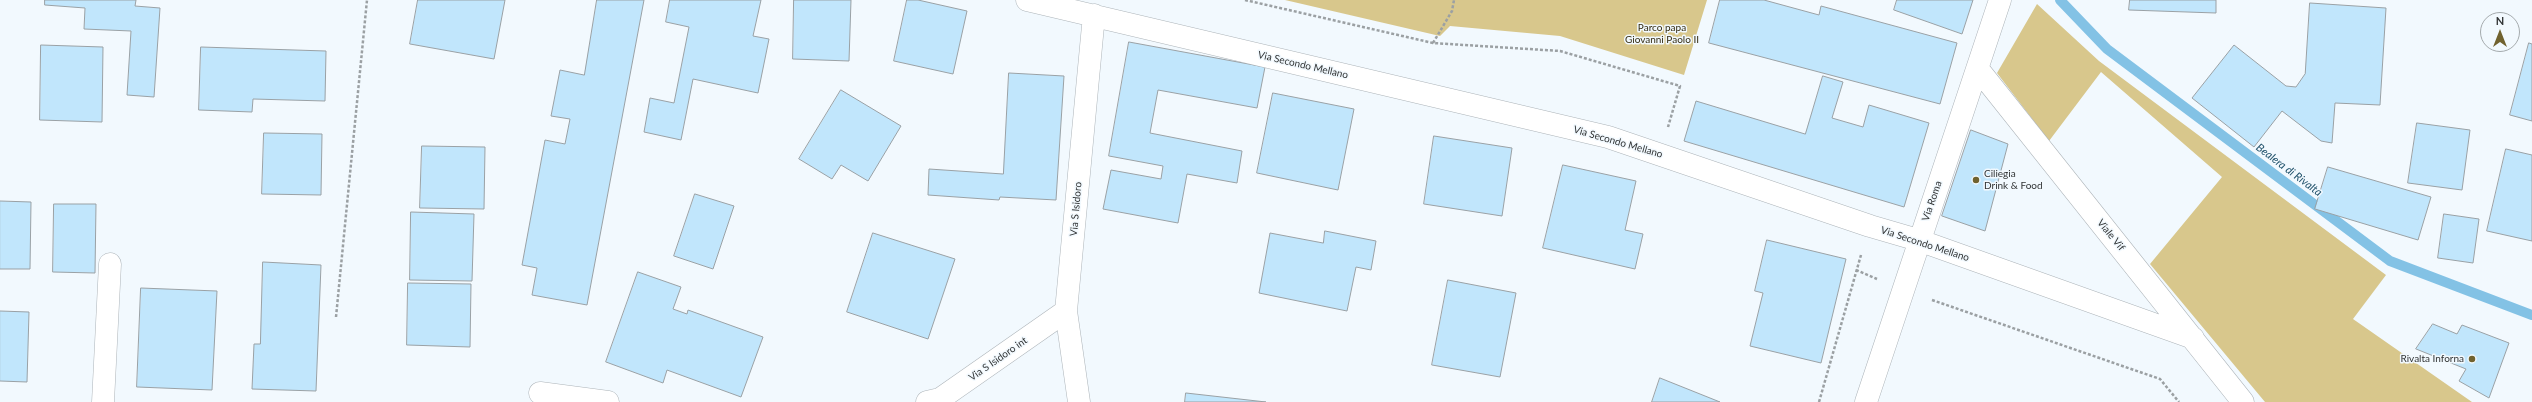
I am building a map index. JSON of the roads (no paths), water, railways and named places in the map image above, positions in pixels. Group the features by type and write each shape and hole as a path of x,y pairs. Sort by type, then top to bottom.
{"street":[{"name":"Via Secondo Mellano","path":"1027,0 1608,137 1870,226 1918,240 2193,338"},
{"name":"Via Roma","path":"1866,402 1918,240 1978,69 2000,0"},
{"name":"Via S Isidoro","path":"1079,402 1066,311 1094,15"},
{"name":"Viale Vif","path":"1978,69 2243,402"},
{"path":"103,402 110,264"},
{"name":"Via S Isidoro int","path":"927,402 940,399 1066,311"},
{"path":"540,392 608,402"}],"waterway":[{"name":"Bealera di Rivalta","path":"2060,0 2107,49 2390,261 2532,315"}],"place":[{"name":"Ciliegia Drink & Food","path":"1976,180"},
{"name":"Rivalta Inforna","path":"2472,359"}],"park label":[{"name":"Parco papa Giovanni Paolo II","path":"1662,34"}]}
